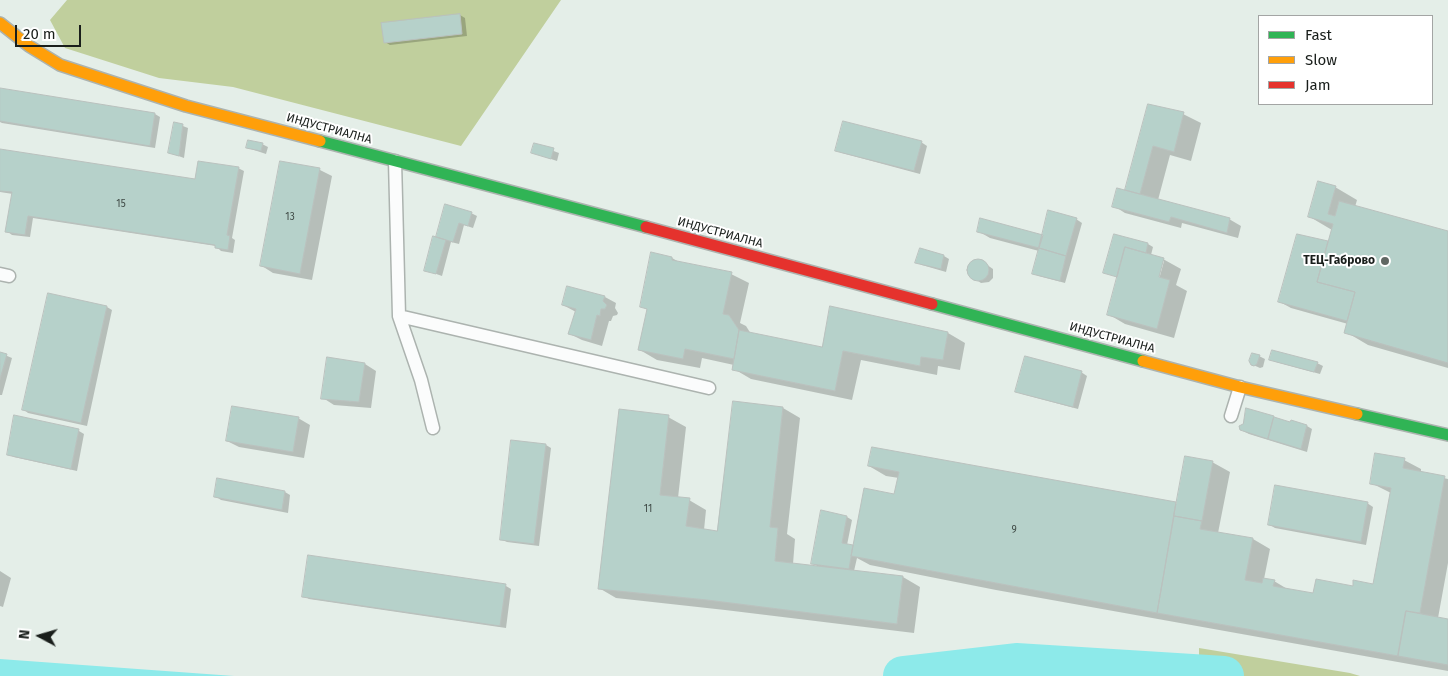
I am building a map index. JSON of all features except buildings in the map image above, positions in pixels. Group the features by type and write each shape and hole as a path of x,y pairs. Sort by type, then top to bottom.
{"street":[{"name":"ИНДУСТРИАЛНА","path":"0,23 28,46 60,65 186,106 1240,387 1448,435"}],"lane":[{"path":"395,161 399,316 421,380 433,428"},
{"path":"399,316 709,388"},
{"path":"1231,416 1240,387"}],"green space":[{"path":"67,0 561,0 461,146 233,87 159,78 65,48 50,20"},
{"path":"1199,648 1350,673 1360,676 1199,676"}],"water":[{"path":"0,659 234,676 0,676"}],"waterway":[{"path":"903,676 1016,663 1224,676"}],"traffic: fast":[{"path":"320,141 646,227"},
{"path":"932,304 1143,361"},
{"path":"1357,414 1448,435"}],"traffic: slow":[{"path":"0,23 29,46 60,65 186,106 320,141"},
{"path":"1143,361 1240,387 1357,414"}],"traffic: jam":[{"path":"646,227 932,304"}],"place":[{"name":"ТЕЦ-Габрово","path":"1385,261"}]}
